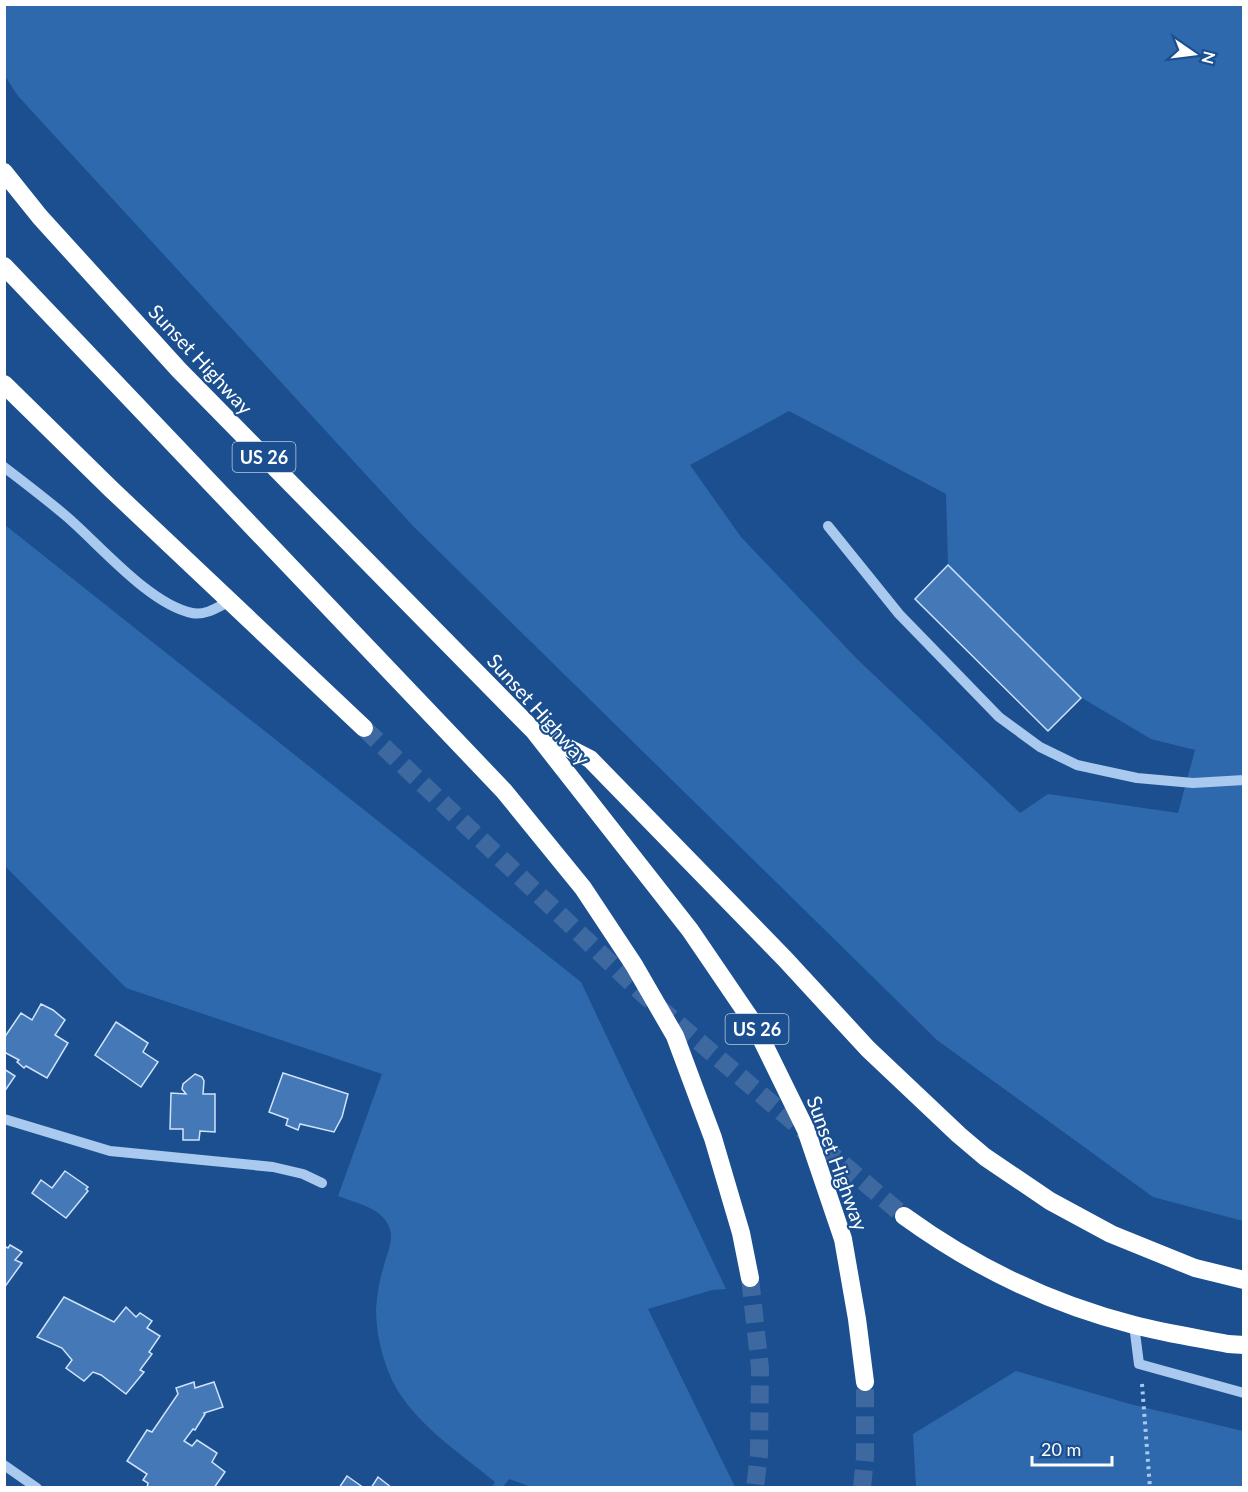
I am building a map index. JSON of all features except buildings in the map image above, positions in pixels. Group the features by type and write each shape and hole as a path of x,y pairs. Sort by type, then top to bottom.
{"highway":[{"name":"Sunset Highway","path":"4,172 39,217 179,370 534,731 690,930 754,1024 806,1130 843,1239 857,1319 864,1382"},
{"name":"US 26","path":"4,266 504,791 582,888 634,965 675,1036 714,1138 741,1233 750,1278"},
{"path":"4,384 111,489 364,728"},
{"path":"534,731 590,759 785,958 868,1049 985,1157 1050,1201 1111,1234 1195,1268 1244,1280"},
{"path":"904,1216 943,1244 988,1270 1064,1303 1134,1325 1244,1346"}],"street":[{"path":"4,467 66,516 157,596 179,609 193,613 207,612 230,601"},
{"path":"828,526 898,614 999,717 1040,747 1077,765 1137,778 1193,783 1244,780"},
{"path":"4,1119 111,1151 273,1167 303,1174 322,1183"},
{"path":"1134,1325 1139,1364 1244,1393"},
{"path":"4,1465 37,1488"}],"path":[{"path":"1139,1364 1150,1488"}],"shaded area":[{"path":"4,5 1243,5 1243,1221 1153,1197 937,1040 414,527 18,96 5,76","holes":["789,411 946,494 948,565 916,599 1048,731 1082,698 1151,739 1195,750 1178,813 1048,794 1020,813 858,660 741,537 690,465"]},
{"path":"5,525 581,982 726,1289 712,1290 648,1309 735,1487 534,1488 509,1479 503,1487 492,1487 495,1482 438,1436 412,1410 392,1380 378,1336 376,1304 390,1245 389,1227 377,1212 338,1196 382,1074 126,988 5,866"},
{"path":"1016,1371 1130,1404 1243,1431 1243,1487 916,1487 913,1434"}],"tunnel":[{"path":"364,728 643,994 904,1216"},
{"path":"750,1278 760,1368 759,1454 755,1488"},
{"path":"862,1488 865,1457 865,1382"}]}
